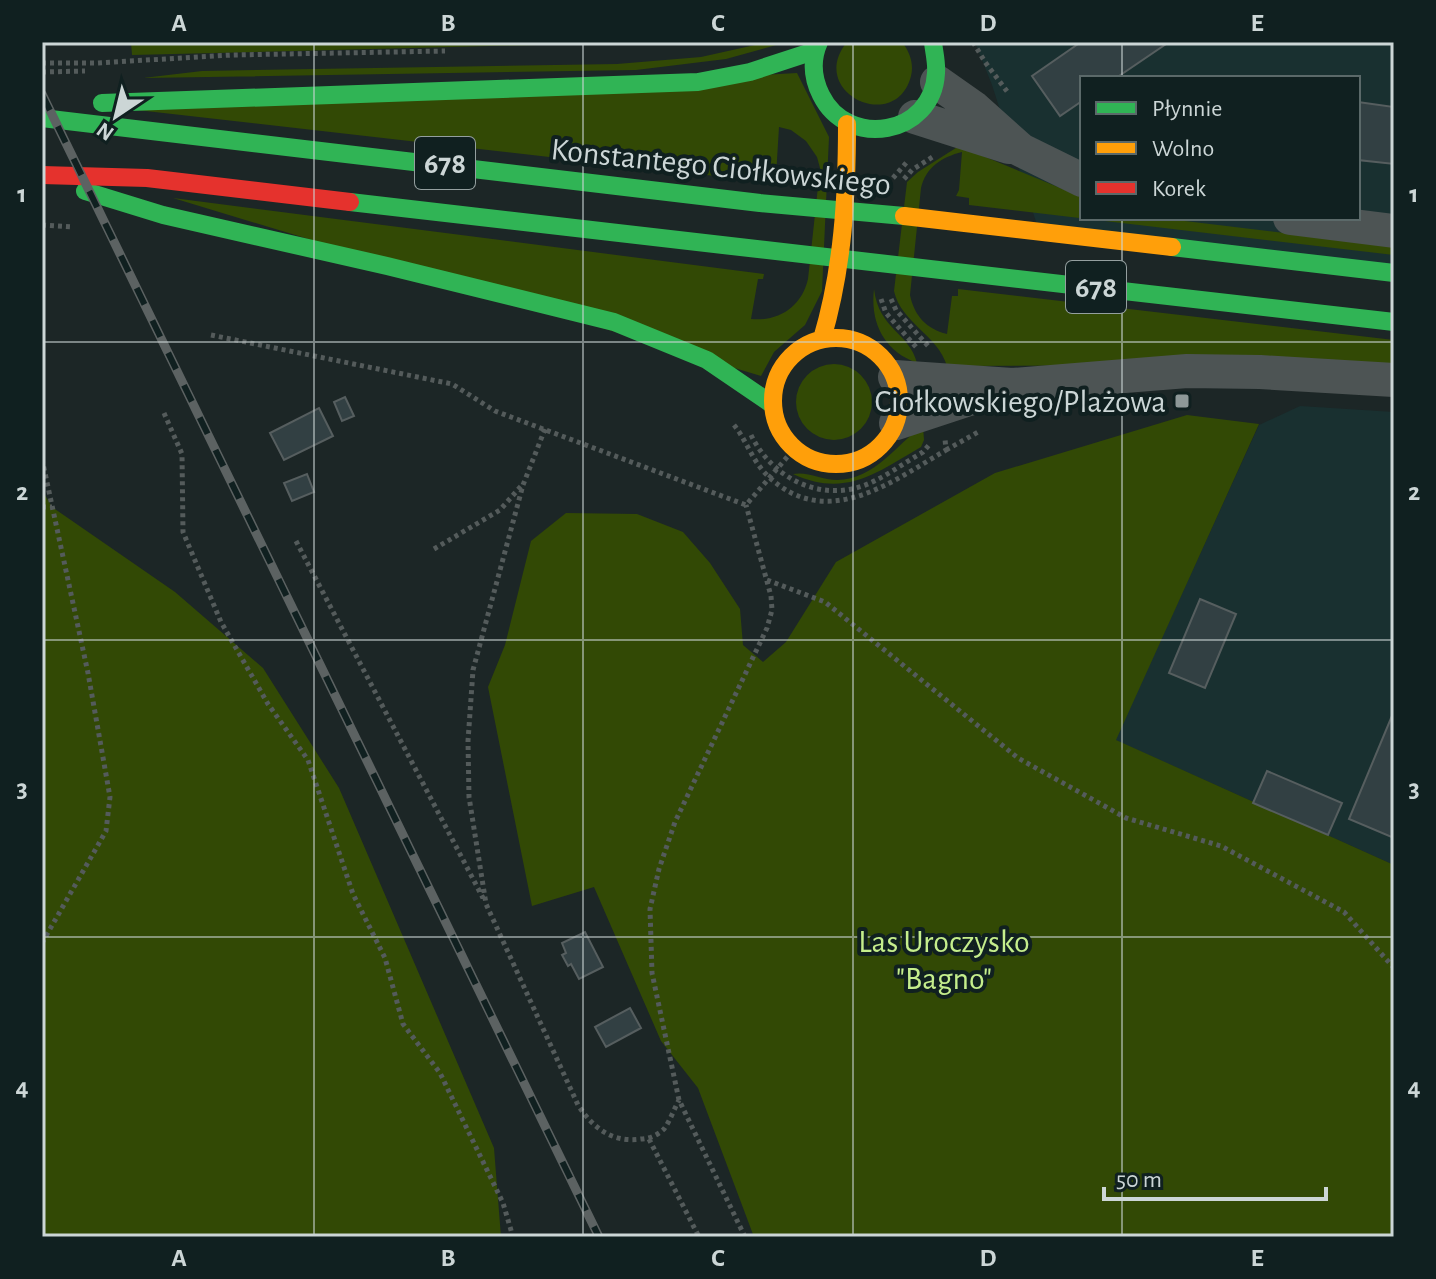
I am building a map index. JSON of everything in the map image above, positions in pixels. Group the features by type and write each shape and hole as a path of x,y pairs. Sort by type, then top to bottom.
{"main road":[{"path":"816,46 812,72 818,93 830,111 847,124 862,129 895,130 929,101 937,82 938,61 933,42"},
{"path":"42,111 113,102 698,82 750,72 816,46"},
{"name":"Konstantego Ciołkowskiego","path":"42,118 760,203 937,219 1394,273"},
{"path":"822,339 838,277 848,191 847,124"},
{"path":"42,177 163,215 614,322 707,360 773,405"},
{"name":"678","path":"42,177 147,178 754,251 932,268 1394,322"},
{"path":"864,273 874,201"},
{"path":"862,336 882,357 895,377 900,400 896,423 879,448 852,462 822,463 794,449 779,429 773,405 776,383 786,363 802,348 822,339 862,336"}],"street":[{"path":"937,82 974,108 1021,150 1080,179"},
{"path":"895,130 1021,150"},
{"path":"1306,220 1394,231"},
{"path":"895,377 1012,385 1187,371 1394,380"},
{"path":"896,423 1012,385"}],"path":[{"path":"42,63 232,55 454,51"},
{"path":"42,72 100,70"},
{"path":"211,335 452,384 495,411 746,505"},
{"path":"164,413 182,454 183,532 229,636 268,704 308,760 353,894 385,958 403,1024 440,1073 503,1203 513,1237"},
{"path":"486,904 469,797 468,741 473,670 523,485 545,429"},
{"path":"746,505 794,449"},
{"path":"42,459 88,673 110,797 106,831 42,943"},
{"path":"434,549 500,510 523,485"},
{"path":"745,1237 679,1100 652,973 650,909 675,822 767,628 772,610 746,505"},
{"path":"42,507 52,507"},
{"path":"296,541 486,904 578,1105 589,1122 605,1134 628,1141 649,1139 663,1130 679,1100"},
{"path":"767,580 825,602 1018,758 1126,818 1221,846 1344,912 1394,968"},
{"path":"649,1139 699,1237"}],"shaded area":[{"path":"975,42 1394,42 1394,270 1039,231"},
{"path":"1300,406 1394,412 1394,865 1115,740 1259,425"}],"green space":[{"path":"131,42 656,42 132,55"},
{"path":"769,42 787,42 726,59 636,70 143,78 202,71 617,64 701,57"},
{"path":"847,42 902,42 912,67 902,94 889,103 873,104 858,100 845,90 838,77 837,60"},
{"path":"797,73 829,137 822,291 805,325 774,352 761,376 173,198 764,274 763,279 758,279 751,319 771,318 788,310 805,289 820,168 817,157 806,141 791,130 779,127 776,176 751,172 750,180 137,110"},
{"path":"959,146 1080,196 1080,218 969,205 969,198 956,196 962,152 936,164 921,188 910,295 918,315 933,329 947,334 952,296 958,296 958,289 1394,340 1394,364 947,366 936,346 904,312 894,291 907,182"},
{"path":"1096,220 1177,220 1394,246 1394,255"},
{"path":"874,289 882,314 908,344 917,363 896,351 882,334 874,313"},
{"path":"834,364 848,367 861,375 869,388 872,402 869,416 861,429 848,437 834,440 820,437 807,429 799,416 796,402 799,388 807,375 820,367"},
{"name":"Las Uroczysko \"Bagno\"","path":"1187,415 1259,424 1116,740 1394,865 1394,1237 754,1237 698,1088 661,1041 594,887 532,906 488,687 505,645 531,541 566,513 637,514 683,532 710,563 740,609 743,645 763,662 786,642 836,562 995,473"},
{"path":"923,426 921,447 860,479 829,484 793,474 837,480 863,474"},
{"path":"42,490 52,507 175,592 263,668 339,788 494,1148 501,1237 42,1237"}],"building":[{"path":"1081,42 1169,42 1119,76 1080,76 1080,102 1060,116 1032,76"},
{"path":"1360,102 1394,107 1394,164 1360,160"},
{"path":"345,397 354,416 342,421 334,402"},
{"path":"319,408 333,436 284,460 270,433"},
{"path":"307,474 314,492 292,501 284,483"},
{"path":"1200,599 1236,614 1205,688 1169,673"},
{"path":"1394,711 1394,838 1349,819"},
{"path":"1267,771 1342,803 1328,835 1253,803"},
{"path":"585,932 603,967 579,979 562,955 566,953 562,943"},
{"path":"630,1008 641,1028 606,1047 595,1027"}],"railway":[{"path":"42,94 599,1237"}],"traffic: fast":[{"path":"819,42 814,68 821,95 834,112 850,123 868,129 888,128 905,122 921,110 931,94 936,73 933,42"},
{"path":"102,103 698,82 750,72 814,51"},
{"path":"42,118 760,203 904,216"},
{"path":"85,191 163,215 614,322 707,360 773,405"},
{"path":"350,202 1394,322"},
{"path":"1172,247 1394,273"}],"traffic: slow":[{"path":"822,339 835,286 842,232 847,124"},
{"path":"904,216 1172,247"},
{"path":"836,338 860,343 880,357 894,377 899,401 894,425 880,445 860,459 836,464 812,459 792,445 778,425 773,401 778,377 792,357 812,343 836,338"}],"traffic: jam":[{"path":"42,175 147,178 350,202"}],"place":[{"name":"Ciołkowskiego/Plażowa","path":"1182,401"}]}
